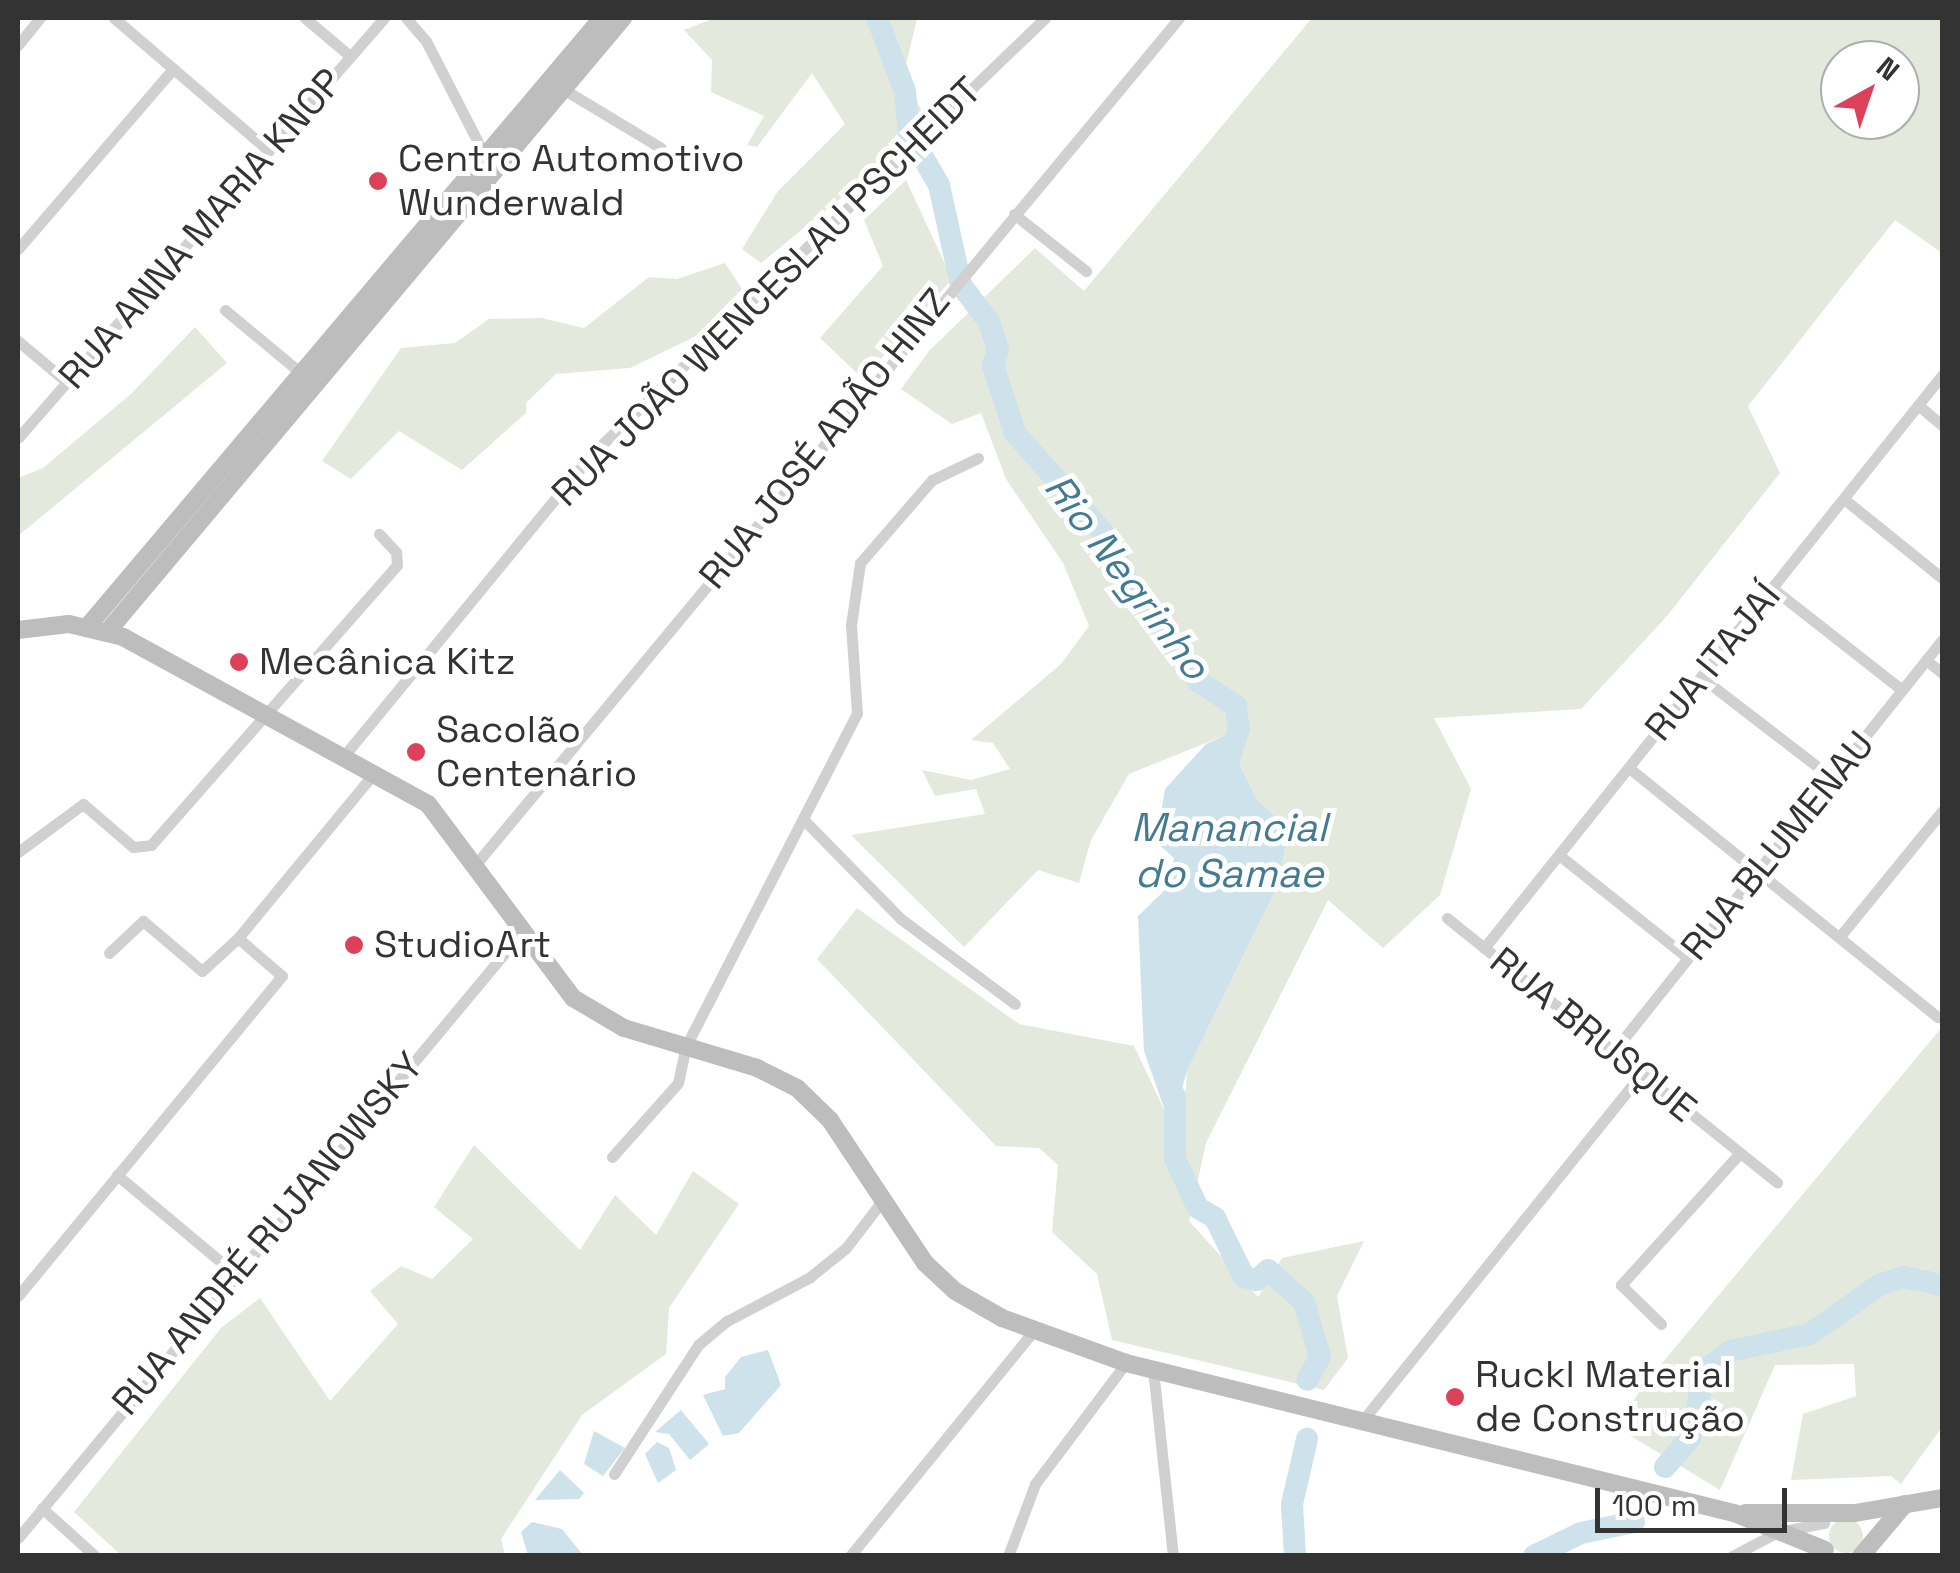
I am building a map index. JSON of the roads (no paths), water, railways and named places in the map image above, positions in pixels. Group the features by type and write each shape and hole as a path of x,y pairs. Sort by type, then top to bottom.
{"main road":[{"path":"108,631 240,459 486,156 605,24 623,18"},
{"path":"306,380 564,89 605,24"},
{"path":"88,626 240,459"},
{"path":"18,630 88,626 108,631 428,804 476,864 522,932 586,1009 796,1088 830,1120 882,1200 946,1284 1032,1333 1126,1363 1734,1512 1830,1518 1942,1498"},
{"path":"1866,1551 1906,1504"},
{"path":"1734,1512 1828,1553 1830,1518"},
{"path":"1855,1513 1868,1525 1866,1551"}],"street":[{"path":"18,44 40,18"},
{"path":"114,18 269,151"},
{"path":"305,18 350,56"},
{"name":"RUA ANNA MARIA KNOP","path":"18,438 384,18"},
{"path":"406,18 426,41 486,156"},
{"name":"RUA JOÃO WENCESLAU PSCHEIDT","path":"343,757 590,456 1045,18"},
{"name":"RUA JOSÉ ADÃO HINZ","path":"476,864 946,292 1179,18"},
{"path":"18,249 173,69"},
{"path":"564,89 661,148"},
{"path":"1014,214 1086,272"},
{"path":"224,310 306,380"},
{"path":"18,341 68,383"},
{"name":"RUA ITAJAÍ","path":"1484,948 1942,375"},
{"path":"1918,405 1942,425"},
{"path":"612,1157 678,1083 686,1046 858,713 851,625 860,563 932,480 978,458"},
{"path":"1844,498 1942,578"},
{"path":"18,852 83,804 133,847 152,845 269,717 397,565 396,552 379,534"},
{"path":"1772,588 1902,690"},
{"name":"RUA BLUMENAU","path":"1613,1052 1942,640"},
{"path":"1926,660 1942,673"},
{"path":"1701,677 1832,778"},
{"path":"1629,768 1876,962 1938,1016"},
{"path":"108,953 143,922 202,971 238,938 373,774"},
{"path":"1841,935 1942,811"},
{"path":"805,820 915,932 1015,1004"},
{"path":"1559,855 1688,958"},
{"name":"RUA BRUSQUE","path":"1446,918 1777,1182"},
{"name":"RUA ANDRÉ RUJANOWSKY","path":"18,1538 234,1272 522,932"},
{"path":"18,1296 282,976 238,938"},
{"path":"1363,1420 1641,1074"},
{"path":"1661,1324 1621,1285 1740,1152"},
{"path":"116,1175 234,1272"},
{"path":"614,1474 698,1344 727,1321 810,1277 846,1248 882,1200"},
{"path":"850,1556 1032,1333"},
{"path":"1008,1556 1035,1484 1126,1363"},
{"path":"1153,1369 1174,1556"},
{"path":"42,1508 95,1556"},
{"path":"1732,1556 1778,1532 1830,1518"}],"water":[{"name":"Manancial do Samae","path":"1239,729 1240,765 1257,800 1289,828 1278,885 1187,1071 1171,1128 1144,1051 1138,916 1167,888 1174,858 1156,842 1165,789 1206,744"},
{"path":"768,1350 781,1385 739,1433 723,1436 703,1395 725,1389 725,1377 741,1357"},
{"path":"681,1410 709,1444 690,1460 669,1434 655,1432"},
{"path":"594,1431 625,1448 603,1476 584,1464"},
{"path":"657,1442 669,1448 676,1470 658,1483 645,1454"},
{"path":"560,1470 584,1493 579,1499 535,1500"},
{"path":"532,1522 562,1529 583,1555 528,1555 521,1532"}],"waterway":[{"name":"Rio Negrinho","path":"877,18 905,91 909,133 939,185 961,285 989,322 998,349 993,366 1015,433 1107,537 1129,583 1198,681 1236,706 1239,729 1229,759"},
{"name":"Rio Negrinho","path":"1175,1096 1175,1159 1198,1208 1215,1218 1244,1277 1257,1280 1268,1270 1304,1302 1320,1357 1307,1380"},
{"name":"Rio Negrinho","path":"1665,1467 1690,1438 1705,1370 1730,1351 1810,1334 1879,1285 1904,1277 1942,1285"},
{"name":"Rio Negrinho","path":"1295,1556 1292,1504 1307,1439"},
{"name":"Rio Negrinho","path":"1534,1556 1581,1533 1634,1522"}],"place":[{"name":"Centro Automotivo Wunderwald","path":"378,181"},
{"name":"Mecânica Kitz","path":"239,662"},
{"name":"Sacolão Centenário","path":"416,752"},
{"name":"StudioArt","path":"354,945"},
{"name":"Ruckl Material de Construção","path":"1455,1397"}]}
